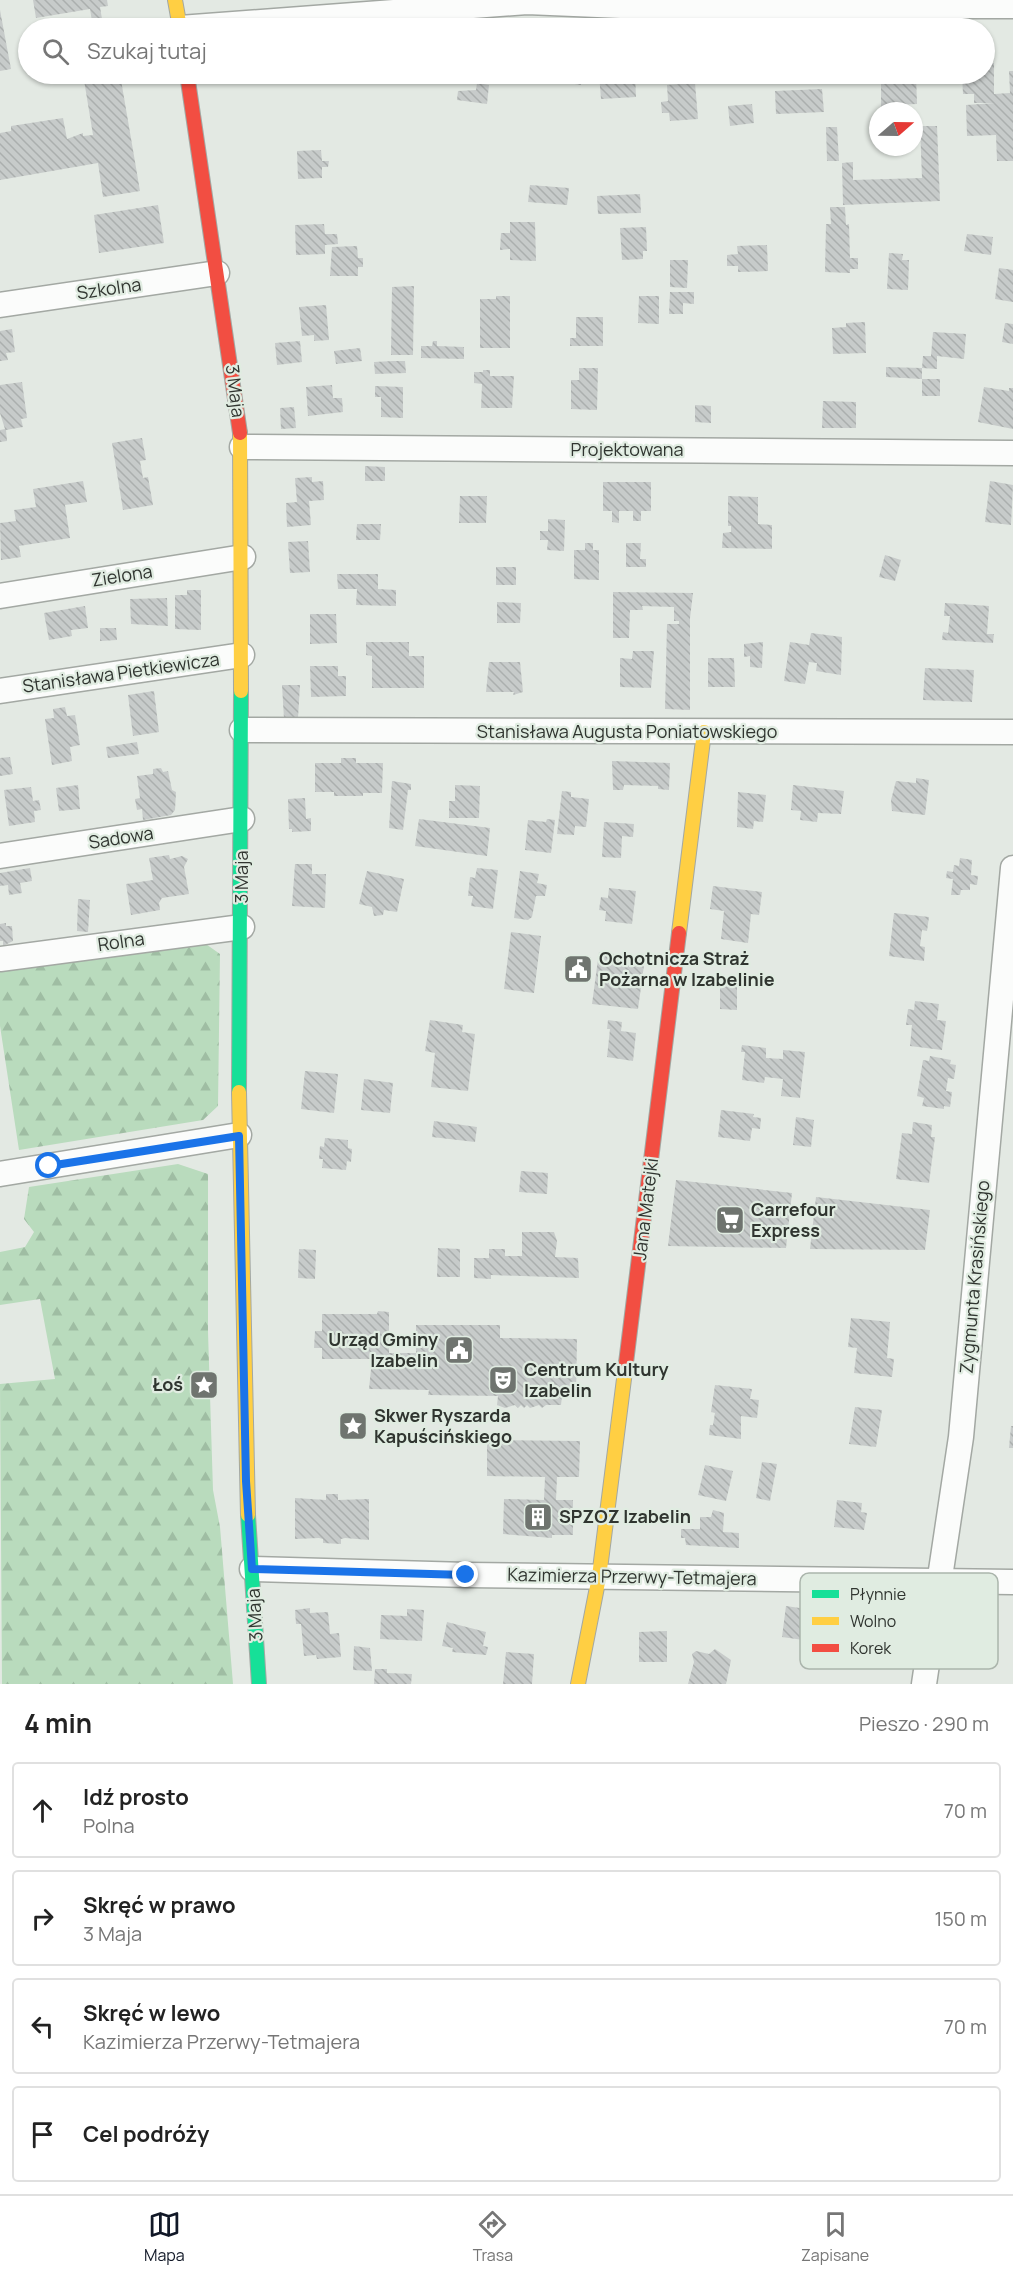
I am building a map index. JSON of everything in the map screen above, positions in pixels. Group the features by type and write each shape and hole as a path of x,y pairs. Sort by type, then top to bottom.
{"street":[{"path":"176,0 179,18"},
{"path":"309,18 527,1 621,6 918,3 1013,6"},
{"name":"3 Maja","path":"189,84 242,447 242,927 239,1136 246,1481 259,1684"},
{"name":"Szkolna","path":"0,305 217,273"},
{"name":"Projektowana","path":"242,447 1013,453"},
{"name":"Zielona","path":"0,596 243,557"},
{"name":"Stanisława Pietkiewicza","path":"0,691 242,655"},
{"name":"Stanisława Augusta Poniatowskiego","path":"242,730 1013,732"},
{"name":"Jana Matejki","path":"578,1684 599,1577 704,732"},
{"name":"Sadowa","path":"0,856 242,819"},
{"name":"Zygmunta Krasińskiego","path":"940,1573 961,1437 1013,868"},
{"name":"Rolna","path":"0,959 242,927"},
{"path":"0,1174 239,1136"},
{"name":"Kazimierza Przerwy-Tetmajera","path":"252,1569 800,1579"},
{"name":"Kazimierza Przerwy-Tetmajera","path":"998,1582 1013,1582"},
{"name":"Zygmunta Krasińskiego","path":"924,1684 926,1669"}],"green space":[{"path":"203,942 220,954 218,1106 203,1120 19,1150 0,1026 0,971"},
{"path":"178,1164 208,1174 208,1332 213,1490 220,1527 233,1684 2,1684 0,1384 55,1379 40,1299 0,1305 0,1252 25,1247 34,1232 24,1219 29,1187"}],"building":[{"path":"33,0 107,0 108,6 100,7 102,18 91,18 90,9 36,18"},
{"path":"0,10 11,69 0,71"},
{"path":"1009,71 1013,71 1013,161 997,161 996,135 967,136 966,105 995,103 974,103 974,94 963,94 962,84 994,84 994,94 1010,93"},
{"path":"85,84 122,84 140,191 103,197 98,163 0,180 0,133 11,131 11,126 63,118 67,139 83,133 83,136 93,135"},
{"path":"477,84 489,85 487,104 457,100 458,91 476,90"},
{"path":"600,84 635,84 636,97 601,99"},
{"path":"695,84 698,119 670,121 669,113 662,113 661,102 668,101 667,85"},
{"path":"881,84 916,84 917,102 881,102"},
{"path":"822,89 824,112 776,114 775,91"},
{"path":"752,104 754,123 730,126 728,106"},
{"path":"923,126 937,126 940,201 843,205 842,163 853,162 853,180 922,178"},
{"path":"826,127 837,127 839,161 827,161"},
{"path":"321,150 322,161 329,161 328,167 322,167 322,178 298,179 297,151"},
{"path":"530,185 569,188 567,205 528,202"},
{"path":"640,194 641,213 598,214 597,196"},
{"path":"158,205 164,243 99,253 94,215"},
{"path":"830,207 845,207 846,225 849,224 850,258 858,258 858,269 850,269 850,273 825,272 826,224 831,224"},
{"path":"510,222 535,222 536,261 510,260 510,249 500,250 501,233 510,233"},
{"path":"324,224 325,234 337,234 338,244 325,245 325,254 296,255 295,225"},
{"path":"646,227 647,251 643,251 643,259 622,260 620,228"},
{"path":"967,234 993,237 991,255 964,251"},
{"path":"767,245 768,271 738,272 738,266 727,266 727,255 738,254 737,246"},
{"path":"357,246 358,258 363,258 363,267 358,267 358,276 330,276 332,247"},
{"path":"889,253 903,254 902,260 909,260 908,290 887,289"},
{"path":"670,260 688,260 687,288 670,287"},
{"path":"999,268 1013,270 1013,302 995,299"},
{"path":"414,286 413,355 391,355 392,287"},
{"path":"670,292 694,292 694,304 683,303 683,314 669,314"},
{"path":"496,296 510,296 510,348 480,348 480,299 496,299"},
{"path":"639,296 659,296 659,324 638,323"},
{"path":"326,305 329,340 314,341 314,335 302,336 299,307"},
{"path":"576,317 603,317 603,346 570,346 570,338 576,338"},
{"path":"865,322 866,353 833,354 832,328 846,327 846,323"},
{"path":"1005,323 1013,324 1013,344 1002,342"},
{"path":"12,329 15,352 6,353 8,360 0,361 0,331"},
{"path":"933,332 966,334 964,359 937,356 937,369 922,368 923,356 931,356"},
{"path":"300,341 302,362 277,365 275,343"},
{"path":"433,341 437,341 437,346 464,347 464,359 421,358 421,346 432,346"},
{"path":"360,348 362,361 336,364 334,351"},
{"path":"405,361 406,373 375,374 374,362"},
{"path":"886,367 922,368 922,379 886,377"},
{"path":"579,368 598,368 597,410 571,409 571,380 579,380"},
{"path":"483,370 490,370 490,376 514,376 512,408 481,408 482,384 474,383 474,372 483,372"},
{"path":"922,379 940,379 940,396 922,396"},
{"path":"22,382 27,418 21,419 23,427 6,430 7,441 0,442 0,430 5,429 0,413 0,385"},
{"path":"332,385 333,398 342,398 343,412 308,416 306,387"},
{"path":"375,386 403,387 403,418 381,417 381,397 375,397"},
{"path":"984,387 1009,391 1009,388 1013,388 1013,429 978,422"},
{"path":"823,401 856,402 856,428 822,428"},
{"path":"695,405 711,406 711,423 695,422"},
{"path":"294,407 296,428 281,429 280,408"},
{"path":"142,438 146,460 140,461 143,478 148,477 153,505 123,510 112,443"},
{"path":"365,466 385,467 385,481 365,481"},
{"path":"312,477 312,482 323,481 324,500 309,501 311,525 287,527 286,503 297,502 295,478"},
{"path":"83,481 87,502 65,505 70,538 19,546 21,557 1,560 0,523 16,521 14,510 36,507 33,489"},
{"path":"990,481 1013,485 1011,525 985,522"},
{"path":"603,482 651,482 651,511 641,511 641,521 633,521 633,511 619,511 619,523 612,522 612,511 603,511"},
{"path":"460,496 487,496 486,523 459,523"},
{"path":"728,496 758,497 758,524 772,525 772,549 722,548 723,533 731,532 731,526 728,526"},
{"path":"548,519 565,520 564,551 547,550 548,540 540,540 540,531 548,531"},
{"path":"357,524 381,524 380,540 356,540"},
{"path":"308,541 310,572 290,573 288,542"},
{"path":"585,543 593,543 593,550 599,550 599,580 574,579 574,550 585,550"},
{"path":"626,543 641,543 640,559 646,559 646,567 626,567"},
{"path":"885,555 901,560 895,581 879,577"},
{"path":"496,567 516,567 516,585 496,585"},
{"path":"337,574 378,574 378,589 396,590 396,606 356,605 357,589 338,589"},
{"path":"187,590 201,590 201,630 175,629 175,595 187,595"},
{"path":"613,592 693,593 690,618 690,710 665,709 667,624 679,624 679,621 674,621 674,607 642,606 643,610 630,610 629,638 613,638"},
{"path":"167,598 168,626 131,624 130,599"},
{"path":"497,602 521,603 520,623 497,623"},
{"path":"945,603 989,606 987,634 994,634 993,643 942,640 943,632 948,633 950,616 944,616"},
{"path":"85,606 88,628 71,630 72,636 49,640 44,613"},
{"path":"310,614 336,614 337,643 310,644"},
{"path":"100,628 116,628 117,640 100,641"},
{"path":"811,633 842,637 841,675 816,671 817,663 809,662 805,684 784,681 790,642 809,645"},
{"path":"366,642 409,642 409,656 424,656 424,688 372,688 372,656 366,655"},
{"path":"763,642 762,668 750,667 750,656 744,657 744,644"},
{"path":"633,651 654,651 651,688 620,687 620,658 632,659"},
{"path":"708,658 734,658 735,687 708,687"},
{"path":"489,662 520,662 523,692 513,695 514,692 486,692"},
{"path":"310,666 338,666 338,676 346,676 346,696 311,697"},
{"path":"925,668 974,670 972,702 923,700"},
{"path":"282,685 300,685 298,718 284,719"},
{"path":"154,691 159,732 133,736 128,695"},
{"path":"65,707 67,716 75,715 80,745 70,747 72,761 52,765 45,719 54,718 53,709"},
{"path":"137,742 139,754 108,758 106,747"},
{"path":"10,757 13,774 0,776 0,758"},
{"path":"341,758 356,758 356,763 383,763 382,793 363,793 363,796 334,796 334,792 315,792 315,763 341,763"},
{"path":"612,761 670,763 669,790 658,789 658,786 624,785 623,790 613,790"},
{"path":"161,768 163,772 168,771 172,790 176,792 175,810 171,815 143,820 142,809 137,810 135,799 140,798 137,776 153,774 153,769"},
{"path":"916,778 929,780 925,815 892,811 891,800 896,781 916,783"},
{"path":"392,781 411,784 411,790 408,790 403,830 389,828"},
{"path":"78,785 80,809 59,811 56,788"},
{"path":"455,785 480,786 479,818 449,818 449,801 455,801"},
{"path":"793,785 844,791 841,814 818,813 817,822 800,820 801,811 791,810"},
{"path":"31,787 33,801 39,800 41,810 34,811 35,822 9,826 4,790"},
{"path":"562,791 571,792 571,797 589,799 586,827 575,826 574,835 557,834"},
{"path":"738,792 766,795 763,822 754,821 753,829 737,827"},
{"path":"305,798 306,819 311,818 311,831 292,832 292,829 289,829 288,799"},
{"path":"419,819 490,828 487,856 415,846"},
{"path":"547,819 555,820 551,853 525,850 528,820 546,822"},
{"path":"604,822 634,824 633,837 622,836 621,858 602,857"},
{"path":"169,855 170,859 182,856 188,859 184,867 189,894 162,898 159,903 160,910 131,915 126,884 153,880 149,858"},
{"path":"960,858 972,860 971,875 978,876 977,885 970,884 970,890 961,890 960,895 951,895 953,879 946,878 947,871 953,872 954,865 959,866"},
{"path":"295,864 312,864 312,874 326,874 325,908 292,906"},
{"path":"30,868 32,881 20,883 22,893 9,895 8,885 0,886 0,873"},
{"path":"477,868 498,870 493,909 471,906 473,896 468,896 470,877 475,878"},
{"path":"367,871 404,879 397,912 384,910 383,915 374,916 372,907 359,904"},
{"path":"520,871 539,874 537,883 547,885 545,896 536,896 532,917 528,920 514,918"},
{"path":"713,886 762,892 759,915 751,914 748,943 721,939 724,911 710,909"},
{"path":"609,888 636,891 632,924 605,921 606,911 599,910 601,897 608,898"},
{"path":"78,899 90,900 88,932 77,931"},
{"path":"894,913 929,917 927,931 922,930 920,946 925,947 924,961 889,956"},
{"path":"6,923 6,926 12,926 13,941 3,946 3,941 0,941 0,924"},
{"path":"511,932 541,936 534,993 504,989"},
{"path":"599,952 645,958 638,1009 592,1004"},
{"path":"720,986 737,987 737,1010 720,1009"},
{"path":"915,1001 939,1004 937,1020 946,1021 942,1050 910,1046 912,1025 906,1025 908,1009 914,1010"},
{"path":"430,1020 463,1025 462,1032 475,1034 468,1091 431,1087 435,1053 425,1051"},
{"path":"608,1020 622,1022 621,1031 636,1033 633,1061 607,1057 610,1029 607,1029"},
{"path":"742,1045 766,1048 766,1058 783,1059 783,1050 805,1052 800,1098 781,1096 783,1079 765,1077 764,1083 742,1080 745,1052 741,1052"},
{"path":"930,1056 951,1060 950,1064 956,1065 954,1079 948,1078 946,1091 952,1092 950,1107 944,1106 944,1109 922,1106 924,1098 917,1096 923,1060 929,1061"},
{"path":"305,1071 338,1074 334,1113 301,1109"},
{"path":"364,1079 393,1083 390,1113 361,1110"},
{"path":"721,1110 754,1114 753,1117 761,1118 760,1129 752,1128 750,1141 718,1137"},
{"path":"796,1117 814,1120 811,1147 793,1145"},
{"path":"434,1121 477,1127 475,1142 432,1137"},
{"path":"913,1122 932,1125 931,1137 935,1137 929,1183 896,1179 902,1133 912,1134"},
{"path":"325,1138 348,1140 348,1148 352,1149 351,1162 347,1161 346,1170 322,1168 323,1159 319,1159 320,1146 324,1147"},
{"path":"521,1171 548,1173 547,1194 519,1192"},
{"name":"Carrefour Express","path":"676,1180 792,1193 786,1248 668,1246"},
{"path":"816,1197 930,1210 925,1250 810,1249"},
{"path":"522,1232 554,1232 557,1241 555,1257 578,1258 579,1278 491,1275 491,1279 474,1278 474,1258 489,1258 489,1249 505,1249 505,1256 522,1256"},
{"path":"438,1248 460,1249 460,1277 437,1277"},
{"path":"299,1249 316,1250 315,1279 298,1278"},
{"path":"378,1311 389,1312 389,1353 416,1353 416,1325 500,1325 500,1338 577,1339 576,1396 562,1396 561,1405 546,1405 542,1408 539,1405 530,1408 527,1405 524,1408 521,1405 518,1408 515,1405 505,1408 497,1405 498,1396 428,1395 429,1390 369,1389 372,1359 322,1359 322,1348 314,1348 315,1331 322,1331 322,1314 377,1314"},
{"path":"851,1318 890,1322 887,1358 894,1359 892,1377 854,1373 857,1348 848,1347"},
{"path":"715,1385 752,1389 750,1399 759,1400 757,1418 741,1416 741,1439 709,1435 715,1413 711,1412"},
{"path":"855,1407 882,1410 876,1447 849,1444"},
{"path":"1011,1426 1013,1426 1013,1448 1009,1448"},
{"path":"487,1440 580,1441 579,1477 557,1477 556,1500 573,1500 573,1535 552,1535 552,1538 503,1534 504,1499 544,1500 545,1477 487,1476"},
{"path":"762,1462 777,1464 770,1501 756,1498"},
{"path":"705,1465 733,1471 726,1501 698,1495"},
{"path":"326,1494 338,1494 338,1500 369,1499 369,1540 345,1538 341,1539 341,1544 323,1543 323,1539 319,1538 295,1539 295,1498 326,1500"},
{"path":"837,1500 862,1503 861,1512 867,1513 864,1530 834,1527"},
{"path":"713,1510 724,1513 723,1532 739,1533 739,1548 686,1545 685,1538 681,1538 681,1529 700,1529 700,1517 711,1517"},
{"path":"786,1606 800,1608 800,1640 782,1637"},
{"path":"310,1608 310,1613 328,1612 330,1634 339,1633 341,1657 317,1659 316,1655 304,1656 301,1624 296,1624 295,1610"},
{"path":"407,1609 424,1610 422,1641 380,1639 381,1615 407,1616"},
{"path":"447,1622 486,1632 483,1646 488,1647 486,1655 452,1652 453,1648 442,1646"},
{"path":"667,1631 667,1662 639,1662 639,1632"},
{"path":"354,1646 370,1648 372,1671 353,1670"},
{"path":"715,1649 731,1660 726,1684 688,1684 694,1662 692,1654 696,1651 709,1654"},
{"path":"506,1652 534,1654 532,1684 503,1684"},
{"path":"375,1669 387,1669 387,1673 412,1674 411,1684 374,1684"}],"traffic: fast":[{"path":"239,1092 241,691"},
{"path":"248,1515 259,1684"}],"traffic: slow":[{"path":"175,0 178,18"},
{"path":"240,433 241,691"},
{"path":"679,933 704,732"},
{"path":"239,1092 248,1515"},
{"path":"578,1684 599,1577 626,1363"}],"traffic: jam":[{"path":"188,84 240,433"},
{"path":"626,1363 679,933"}],"place":[{"name":"Ochotnicza Straż Pożarna w Izabelinie","path":"578,969"},
{"name":"Carrefour Express","path":"730,1220"},
{"name":"Urząd Gminy Izabelin","path":"459,1350"},
{"name":"Centrum Kultury Izabelin","path":"503,1380"},
{"name":"Łoś","path":"204,1385"},
{"name":"Skwer Ryszarda Kapuścińskiego","path":"353,1426"},
{"name":"SPZOZ Izabelin","path":"538,1517"}],"route":[{"path":"49,1166 239,1136 246,1481 252,1569 466,1575"}]}
